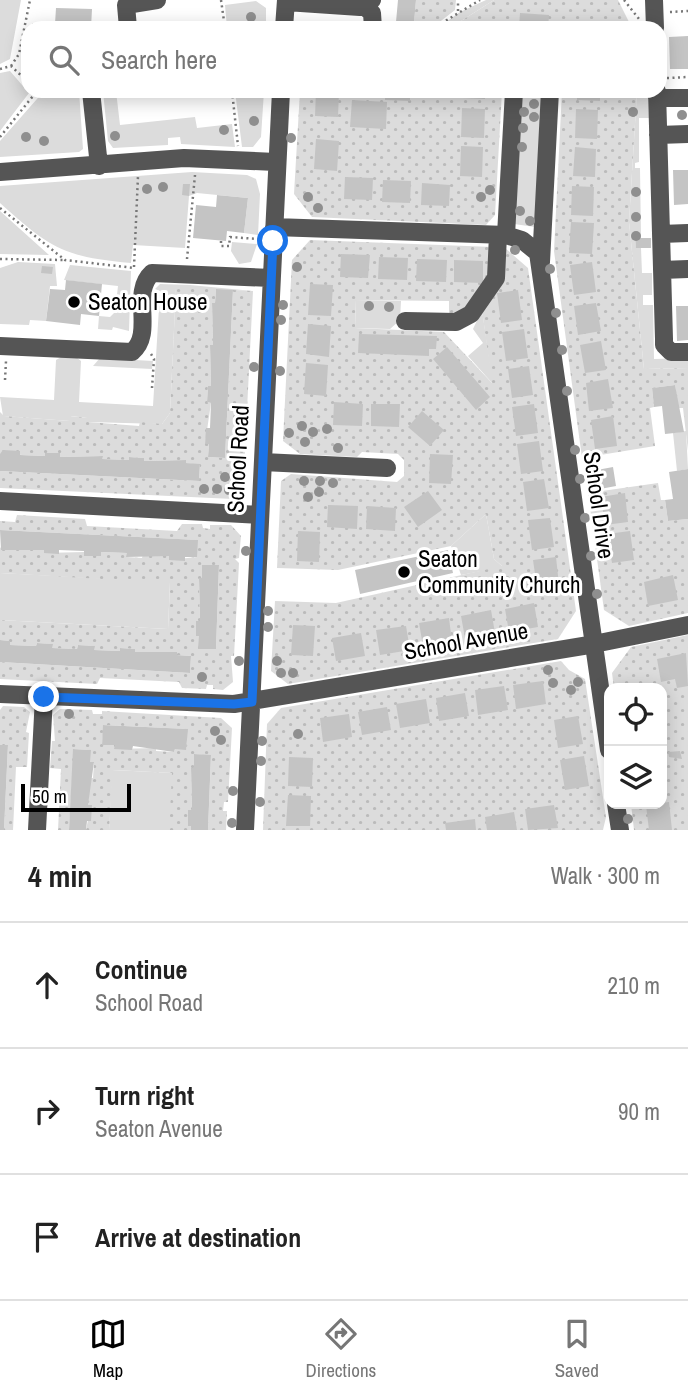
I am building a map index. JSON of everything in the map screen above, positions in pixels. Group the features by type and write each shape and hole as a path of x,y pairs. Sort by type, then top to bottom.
{"street":[{"path":"125,4 157,0"},
{"path":"654,0 655,21"},
{"path":"285,21 286,1 368,3 376,21"},
{"path":"667,96 688,98"},
{"path":"92,98 99,166"},
{"name":"School Road","path":"245,830 281,98"},
{"path":"405,321 456,322 471,314 496,278 513,98"},
{"name":"School Drive","path":"541,267 550,98"},
{"path":"657,98 664,345 671,352 688,352"},
{"path":"658,135 688,134"},
{"path":"0,172 197,158 276,162"},
{"path":"661,233 688,233"},
{"name":"School Drive","path":"273,234 502,235 531,245 538,253 608,746"},
{"path":"662,270 688,269"},
{"path":"0,346 125,353 138,347 141,338 143,288 146,279 160,271 271,278"},
{"path":"263,463 387,468"},
{"path":"0,501 260,515"},
{"name":"School Avenue","path":"0,694 234,704 594,644 688,625"},
{"path":"37,830 44,697"},
{"path":"617,809 620,830"}],"path":[{"path":"26,21 30,0"},
{"path":"222,0 224,21"},
{"path":"458,0 458,11"},
{"path":"444,21 480,0"},
{"path":"0,69 11,66 19,54 21,44"},
{"path":"11,66 21,75"},
{"path":"667,78 688,77"},
{"path":"0,137 32,98"},
{"path":"233,98 239,149"},
{"path":"186,273 197,158"},
{"path":"134,267 139,162"},
{"path":"0,208 65,260"},
{"path":"221,241 221,246 229,246 230,231"},
{"path":"229,237 273,234"},
{"path":"0,259 65,260 160,271"},
{"path":"141,338 154,359 152,388"}],"shaded area":[{"path":"0,0 21,0 10,59 0,64"},
{"path":"416,0 456,0 455,10 441,21 414,21"},
{"path":"486,0 494,0 461,21 447,21"},
{"path":"494,0 618,0 628,21 461,21"},
{"path":"256,1 266,8 266,21 226,21 225,5"},
{"path":"10,71 21,84 21,98 25,98 0,131 0,73"},
{"path":"38,98 79,98 83,149 79,152 0,157 0,141"},
{"path":"104,98 117,98 120,125 195,117 197,128 232,124 235,147 181,144 180,137 168,138 168,145 113,148 108,141"},
{"path":"236,98 264,98 261,137 253,147 242,147"},
{"path":"300,98 502,98 495,215 486,225 312,217 294,194"},
{"path":"518,98 546,98 535,227 514,224"},
{"path":"562,98 637,98 629,222 644,369 688,368 688,451 683,408 678,408 675,385 652,388 654,407 650,408 655,446 582,458 554,251"},
{"path":"637,98 648,98 649,118 639,118 639,162 635,163 635,168 640,168 641,238 635,239 636,247 641,248 642,273 652,273 652,295 643,295 643,305 653,305 654,359 688,358 688,368 644,369 629,222"},
{"path":"192,172 247,175 256,179 260,194 258,235 244,233 248,198 197,193 189,196 185,248 133,245 131,263 108,261 59,248 32,231 0,203 0,186"},
{"path":"0,211 49,255 0,254"},
{"path":"310,240 493,247 492,273 469,310 449,315 449,301 356,300 355,328 444,332 492,383 482,310 505,248 528,268 576,611 558,639 288,684 271,671 275,601 336,603 502,566 494,559 486,514 451,546 338,570 277,568 281,481 291,474 397,482 404,476 404,460 398,454 362,452 357,457 300,454 283,441 292,260"},
{"path":"232,242 257,244 251,262 239,264 231,251"},
{"path":"18,262 55,264 57,286 50,286 46,321 30,320 29,325 0,324 0,268"},
{"path":"70,265 131,271 129,331 113,327 112,330 98,329 99,316 110,317 115,312 118,286 64,280"},
{"path":"160,284 253,291 176,288 170,413 162,424 87,422 87,418 71,416 70,421 3,416 0,397 54,400 56,360 63,356 76,357 81,361 79,402 153,406 160,291 155,289"},
{"path":"176,287 216,289 215,303 212,303 211,386 208,386 207,402 211,403 205,444 209,444 208,457 225,458 233,290 253,291 243,489 233,499 0,488 0,471 199,481 200,465 186,463 186,460 60,457 60,453 45,453 45,456 0,454 0,412 4,416 70,421 70,416 87,418 88,422 139,426 140,422 162,424 170,413"},
{"path":"356,300 401,301 400,320 390,329 355,328"},
{"path":"482,310 493,384 468,356 483,343 473,329"},
{"path":"100,358 153,361 152,369 93,366"},
{"path":"686,431 688,469 677,471 673,433"},
{"path":"658,483 661,500 665,500 668,521 688,519 688,613 629,626 604,610 588,493"},
{"path":"486,514 494,559 503,567 461,575 451,546"},
{"path":"17,515 85,519 87,526 177,531 182,524 202,524 203,528 210,529 210,525 231,525 241,536 239,558 235,559 239,563 234,656 231,656 233,682 223,690 213,689 213,685 207,685 206,689 182,688 179,682 100,678 97,684 0,679 0,662 190,673 191,656 177,655 177,652 135,652 135,649 120,648 120,651 94,650 94,646 78,645 77,649 52,648 52,644 10,645 10,641 0,640 0,620 168,629 170,583 0,573 0,547 2,550 44,550 44,553 84,552 85,556 100,556 101,552 127,553 127,557 142,558 143,554 169,556 169,560 197,557 197,540 0,530 0,521 15,522","holes":["202,565 219,566 216,649 199,648 196,621 200,621 199,579 202,578"]},
{"path":"0,573 170,582 168,629 0,620"},
{"path":"688,635 688,830 634,830 632,809 667,809 667,683 613,683 612,673 631,647"},
{"path":"561,661 569,670 585,679 606,817 603,830 263,830 267,724 281,708"},
{"path":"3,706 24,707 30,712 26,732 29,733 27,767 16,767 13,830 4,830 8,745 0,745 0,710"},
{"path":"60,709 92,710 93,714 102,714 102,711 221,718 232,728 228,802 224,802 223,811 227,811 226,830 208,830 211,756 195,754 194,768 191,768 192,810 188,811 188,825 191,830 169,830 172,773 113,770 109,830 86,830 91,805 88,805 89,778 93,778 94,763 90,762 90,750 74,749 69,830 58,830 61,769 50,768 52,741 55,741 53,715","holes":["104,725 187,729 186,749 175,749 174,752 156,751 156,748 115,749 115,745 102,744"]},
{"path":"112,770 173,773 170,830 109,830"}],"building":[{"path":"398,0 416,0 414,21 396,21"},
{"path":"56,8 92,9 91,21 55,21"},
{"path":"520,13 549,15 549,21 519,21"},
{"path":"688,36 688,69 670,69 669,37"},
{"path":"316,98 339,98 338,117 315,116"},
{"path":"385,98 410,98 410,101"},
{"path":"577,98 600,98 600,101"},
{"path":"352,100 387,102 386,129 350,127"},
{"path":"462,108 485,109 484,138 461,137"},
{"path":"576,109 598,110 597,139 575,138"},
{"path":"316,139 339,141 337,171 314,169"},
{"path":"461,146 483,147 482,177 460,176"},
{"path":"575,147 596,149 595,177 573,176"},
{"path":"673,170 688,170 688,204 674,205"},
{"path":"345,177 373,178 372,200 344,199"},
{"path":"383,180 411,181 410,203 382,202"},
{"path":"422,183 450,185 449,206 421,205"},
{"path":"183,184 190,184 189,196 182,195"},
{"path":"572,186 594,187 593,216 571,215"},
{"path":"217,195 248,198 244,233 227,231 226,241 193,238 196,205 216,207"},
{"path":"571,222 594,223 592,254 569,253"},
{"path":"635,238 651,238 651,248 636,248"},
{"path":"341,254 370,255 368,278 340,277"},
{"path":"379,257 408,258 407,280 378,279"},
{"path":"417,259 447,260 446,282 416,281"},
{"path":"454,260 483,261 483,283 454,282"},
{"path":"592,262 596,292 574,295 570,265"},
{"path":"42,266 53,267 52,274 41,273"},
{"name":"Seaton House","path":"66,280 102,284 99,316 81,314 80,325 46,321 50,289 65,290"},
{"path":"310,284 333,285 331,316 308,315"},
{"path":"216,289 233,290 225,458 208,457 209,444 205,444 206,428 210,428 211,403 207,402 208,386 211,386 212,303 215,303"},
{"path":"518,290 522,320 501,323 497,293"},
{"path":"596,303 601,331 578,335 574,306"},
{"path":"676,306 688,306 688,340 677,341"},
{"path":"308,324 331,326 329,357 306,354"},
{"path":"524,329 528,358 506,361 502,332"},
{"path":"359,334 437,336 436,349 429,349 429,356 358,353"},
{"path":"601,341 606,370 585,373 580,345"},
{"path":"447,347 490,397 476,410 433,359"},
{"path":"306,363 328,365 326,396 304,394"},
{"path":"529,366 533,395 512,398 508,369"},
{"path":"608,379 613,408 589,411 586,383"},
{"path":"675,385 684,432 665,434 662,406 654,407 652,388"},
{"path":"334,402 363,404 362,426 333,425"},
{"path":"371,404 400,404 399,427 371,426"},
{"path":"534,404 538,433 516,436 512,407"},
{"path":"422,411 444,430 430,446 408,427"},
{"path":"613,416 617,446 595,449 591,420"},
{"path":"539,441 543,471 521,474 517,444"},
{"path":"3,450 20,451 20,455 45,456 45,453 60,453 60,457 186,460 186,463 200,464 199,481 0,471 0,454"},
{"path":"430,454 453,455 451,484 429,483"},
{"path":"613,467 616,486 600,489 597,470"},
{"path":"688,469 688,519 668,521 665,500 673,499 669,472"},
{"path":"544,479 549,508 527,511 523,482"},
{"path":"428,491 442,510 418,527 404,507"},
{"path":"625,493 628,522 605,525 601,497"},
{"path":"328,505 358,506 357,529 327,527"},
{"path":"367,506 396,508 395,531 366,529"},
{"path":"550,518 554,547 532,550 528,520"},
{"path":"0,530 198,540 197,557 185,557 185,561 169,560 169,556 126,557 127,553 101,552 101,556 84,556 84,551 59,550 59,554 44,553 44,550 1,550"},
{"path":"298,531 320,532 319,562 297,561"},
{"path":"630,531 634,560 612,563 607,534"},
{"name":"Seaton Community Church","path":"448,550 453,573 360,594 355,570"},
{"path":"556,557 559,585 537,588 533,560"},
{"path":"202,565 219,565 216,649 198,649 196,621 200,621 199,578 202,578"},
{"path":"673,575 678,600 648,606 644,582"},
{"path":"534,603 538,627 509,632 505,609"},
{"path":"491,610 495,633 465,638 461,616"},
{"path":"449,618 452,642 423,646 419,623"},
{"path":"293,625 315,626 313,656 291,655"},
{"path":"406,626 410,650 380,655 376,630"},
{"path":"361,633 365,656 336,661 332,638"},
{"path":"0,640 10,641 10,645 53,644 52,648 77,649 78,645 95,646 94,650 120,651 120,648 135,649 135,652 177,652 177,655 191,656 190,673 0,662"},
{"path":"686,653 688,686 677,688 675,679 661,682 657,659"},
{"path":"543,681 546,704 516,709 513,685"},
{"path":"504,686 508,710 478,715 475,690"},
{"path":"465,693 469,716 439,721 436,698"},
{"path":"426,699 430,723 400,728 396,704"},
{"path":"387,707 391,730 362,735 358,712"},
{"path":"349,714 352,737 323,742 320,718"},
{"path":"578,716 583,744 558,748 554,720"},
{"path":"103,725 188,729 186,750 175,749 174,752 133,746 132,750 114,749 115,745 102,745"},
{"path":"0,745 8,745 4,830 0,830"},
{"path":"73,749 91,750 90,762 94,762 88,805 92,805 91,821 87,821 86,830 69,830"},
{"path":"680,751 682,759 669,757 668,752"},
{"path":"194,754 211,755 208,830 191,830 191,826 188,826 188,810 192,810 191,768 194,768"},
{"path":"584,756 589,786 565,790 560,760"},
{"path":"289,757 313,758 312,787 288,786"},
{"path":"288,795 311,796 310,826 286,826"},
{"path":"667,802 672,830 649,830 646,809 667,809"},
{"path":"554,805 558,828 528,830 525,809"},
{"path":"514,812 517,830 487,830 485,817"},
{"path":"475,819 476,830 446,830 445,823"}],"place":[{"name":"Seaton House","path":"74,302"},
{"name":"Seaton Community Church","path":"404,572"}],"route":[{"path":"44,697 234,704 252,702 273,241"}]}
